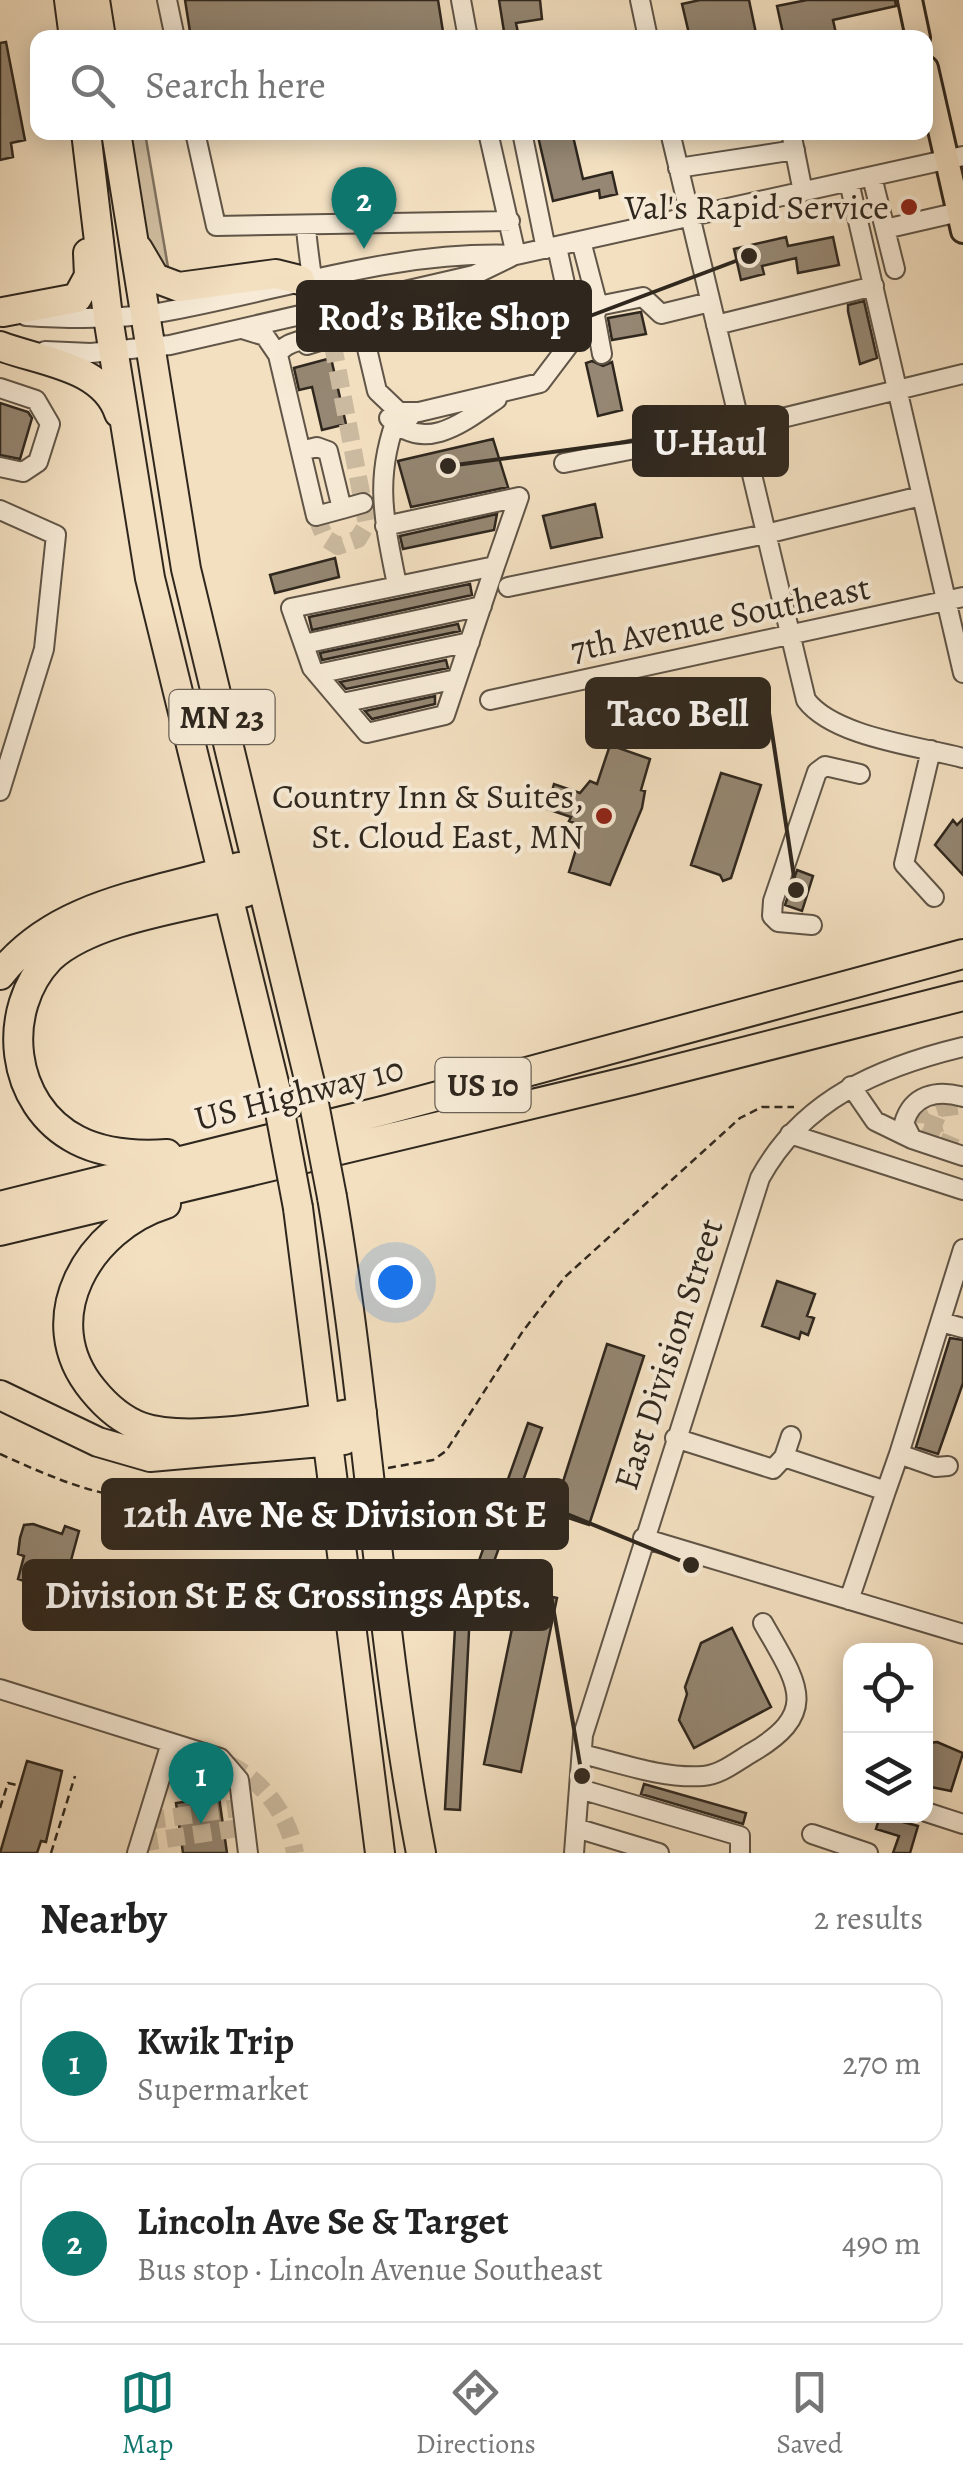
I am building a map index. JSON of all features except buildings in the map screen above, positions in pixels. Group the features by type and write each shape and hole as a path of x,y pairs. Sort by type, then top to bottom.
{"highway":[{"path":"69,0 73,30"},
{"path":"94,0 100,30"},
{"path":"1,312 65,302 77,298 87,284 90,268 78,166 84,140"},
{"name":"MN 23","path":"87,140 108,317 171,677 276,1091 298,1208 380,1853"},
{"name":"MN 23","path":"117,140 186,570 262,874 332,1197 402,1746 421,1853"},
{"path":"133,240 155,278 164,284 200,287 276,274 304,278"},
{"path":"0,345 98,380 115,400 128,436"},
{"path":"0,975 31,941 70,916 262,874"},
{"path":"226,884 60,950 27,988 16,1023 16,1054 24,1082 40,1111 80,1142 115,1152 154,1155 263,1141"},
{"name":"US Highway 10","path":"0,1206 263,1141 963,954"},
{"name":"US Highway 10","path":"0,1230 963,996"},
{"path":"300,1160 156,1208 120,1226 84,1264 72,1295 69,1327 74,1356 86,1382 122,1418 144,1428 185,1434 326,1430"},
{"path":"0,1395 98,1442 150,1457 364,1425"}],"main road":[{"path":"910,0 916,30"},
{"path":"933,90 955,158 961,222"}],"street":[{"path":"167,0 173,30"},
{"path":"462,0 467,30"},
{"path":"640,0 646,30"},
{"path":"198,140 216,226 510,221"},
{"path":"490,140 516,255"},
{"path":"397,418 540,384 571,342 574,326 524,140"},
{"path":"672,140 802,689 815,712 836,725 963,758"},
{"path":"678,168 793,142 803,192"},
{"path":"1,312 108,317 144,314 304,278 470,253 516,255 955,158"},
{"path":"872,176 895,269"},
{"path":"849,182 921,496 954,599 963,673"},
{"path":"885,229 961,222"},
{"path":"278,355 327,336 328,322 318,310 304,278 306,225"},
{"path":"581,241 598,306 595,316 602,354"},
{"path":"0,345 60,352 148,348 474,275 516,255"},
{"path":"716,325 874,286"},
{"path":"598,306 642,296 660,314 710,302"},
{"path":"356,302 377,391 397,418"},
{"path":"241,329 264,336 278,355 316,516 362,503"},
{"path":"564,464 741,428 963,374"},
{"path":"0,391 36,400 50,424 38,462 23,472 0,467"},
{"path":"397,418 386,444 380,500 397,585"},
{"path":"301,451 317,447 328,451 342,509"},
{"path":"508,587 766,534 921,496"},
{"path":"386,526 519,497 446,716 368,733 317,674 292,608 495,566"},
{"path":"0,510 56,536 44,649 0,791"},
{"name":"7th Avenue Southeast","path":"490,700 790,638 954,599"},
{"path":"304,644 482,606"},
{"path":"317,674 470,642"},
{"path":"342,703 457,679"},
{"path":"931,750 904,864 934,897"},
{"path":"812,925 778,922 772,916 773,901 817,772 825,766 860,774"},
{"name":"East Division Street","path":"574,1853 583,1735 754,1193 790,1134 851,1086 902,1063 963,1047"},
{"path":"851,1086 875,1120 912,1139 963,1156"},
{"path":"912,1139 904,1123 908,1110 920,1098 939,1092 963,1097"},
{"path":"790,1134 963,1190"},
{"path":"849,1600 963,1249"},
{"path":"941,1322 963,1328"},
{"path":"675,1438 773,1469 784,1457 791,1436"},
{"path":"898,1454 936,1467 948,1466"},
{"path":"784,1457 886,1491"},
{"path":"643,1538 963,1634"},
{"path":"582,1754 664,1774 704,1776 781,1736 798,1705 797,1688 763,1623"},
{"path":"0,1689 220,1758 235,1772 248,1853"},
{"path":"137,1853 172,1743"},
{"path":"580,1789 740,1836 740,1853"},
{"path":"933,1814 963,1824"},
{"path":"576,1828 659,1853"},
{"path":"812,1834 868,1853"}],"path":[{"path":"369,1471 433,1460 446,1451 523,1331 565,1276 740,1118 780,1104 792,1105 806,1118"},
{"path":"0,1454 92,1492 142,1499 331,1477"},
{"path":"51,1853 75,1776"},
{"path":"0,1808 8,1782 17,1785"}],"shaded area":[{"path":"128,140 146,140 169,273 149,257"}],"tunnel":[{"path":"316,516 325,538 338,546 358,539 367,524 330,330"},
{"path":"937,1140 920,1131 920,1113 947,1104"},
{"path":"956,1148 937,1140 933,1126 940,1108 963,1105"},
{"path":"228,1764 252,1779 272,1800 287,1825 295,1853"},
{"path":"147,1821 243,1807"},
{"path":"140,1843 245,1827"}],"place":[{"name":"Val's Rapid Service","path":"909,207"},
{"name":"Lincoln Ave Se & Target","path":"364,249"},
{"name":"Rod’s Bike Shop","path":"749,256"},
{"name":"U-Haul","path":"448,466"},
{"name":"Country Inn & Suites, St. Cloud East, MN","path":"604,816"},
{"name":"Taco Bell","path":"796,890"},
{"name":"12th Ave Ne & Division St E","path":"691,1565"},
{"name":"Division St E & Crossings Apts.","path":"582,1776"},
{"name":"Kwik Trip","path":"201,1824"}]}
